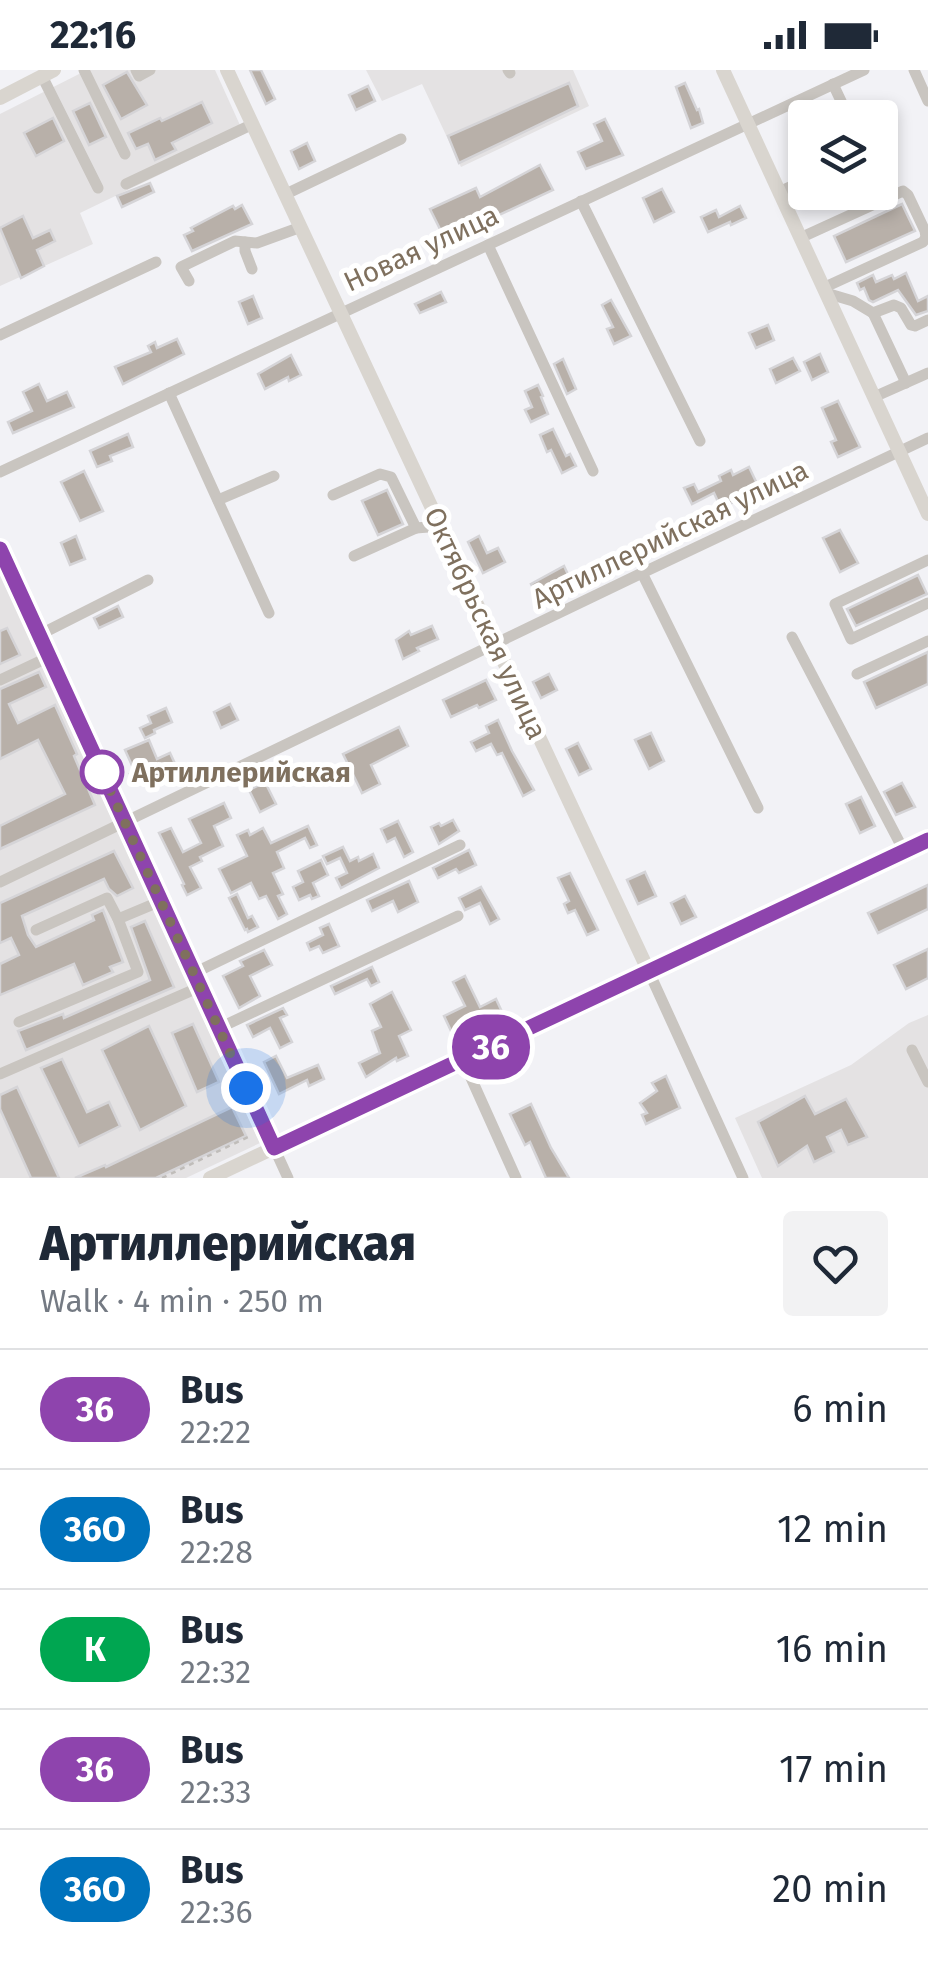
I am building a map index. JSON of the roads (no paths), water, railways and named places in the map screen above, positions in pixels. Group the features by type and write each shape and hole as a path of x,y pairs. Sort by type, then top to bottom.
{"main road":[{"name":"Октябрьская улица","path":"227,70 649,972"},
{"path":"723,70 928,514"},
{"path":"0,98 48,73"},
{"path":"210,1178 928,840"}],"street":[{"path":"84,70 125,154"},
{"path":"136,70 139,76 150,70"},
{"name":"Новая улица","path":"0,472 864,70"},
{"path":"914,70 928,101"},
{"path":"48,73 98,188"},
{"path":"833,84 841,100"},
{"path":"126,184 253,124"},
{"path":"286,194 401,139"},
{"path":"779,192 788,188"},
{"path":"800,238 903,192 925,231 923,242 825,291"},
{"path":"581,202 700,441"},
{"path":"189,281 181,267 236,241 256,243 301,227"},
{"path":"245,242 252,269"},
{"path":"488,245 594,470"},
{"path":"0,336 156,262"},
{"path":"825,291 874,313 906,383"},
{"path":"874,313 894,305 902,308 911,325 928,320"},
{"path":"874,398 928,373"},
{"path":"169,394 269,613"},
{"name":"Артиллерийская улица","path":"0,882 928,438"},
{"path":"333,495 380,474 391,477 416,528"},
{"path":"218,500 274,476"},
{"path":"354,556 416,528 441,526"},
{"path":"0,550 4,568 39,635 288,1178"},
{"path":"928,560 835,604 851,639 928,604"},
{"path":"642,573 758,808"},
{"path":"39,635 148,580"},
{"path":"792,638 904,852"},
{"path":"858,674 928,641"},
{"path":"0,680 49,657"},
{"path":"194,973 460,845"},
{"path":"19,1022 138,972 108,898 36,930"},
{"path":"118,919 161,901"},
{"path":"219,1028 458,916"},
{"name":"Октябрьская улица","path":"649,972 744,1178"},
{"path":"0,1074 200,988"},
{"path":"912,1050 928,1082"},
{"path":"463,1060 516,1178"}],"place":[{"name":"Артиллерийская","path":"102,772"}]}
